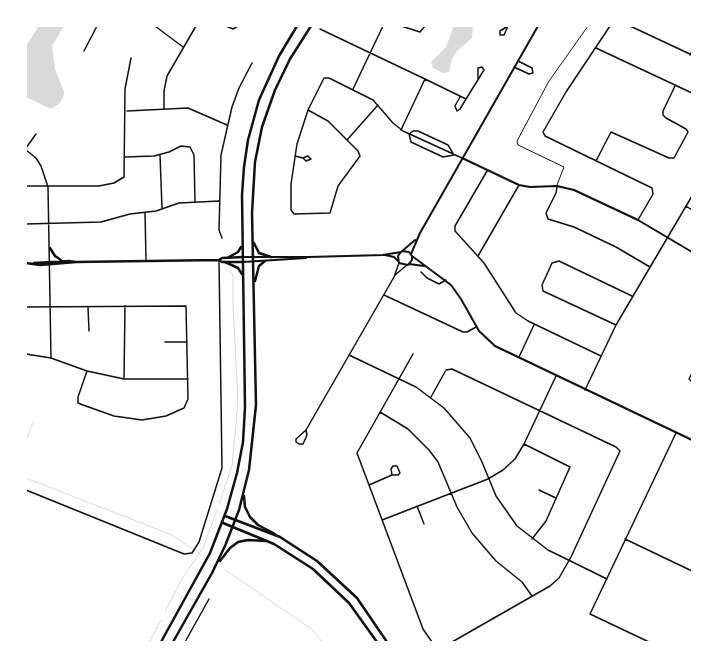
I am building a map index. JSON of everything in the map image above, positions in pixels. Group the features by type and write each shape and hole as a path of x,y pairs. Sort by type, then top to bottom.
{"main road":[{"path":"161,642 203,567 223,523 237,473 244,423 242,195 244,167 254,115 270,73 297,26"},
{"path":"173,642 217,564 233,526 244,492 252,455 256,411 253,180 262,127 281,76 300,42 311,26"},
{"path":"229,258 240,250 242,237"},
{"path":"253,238 257,250 262,255 271,257"},
{"path":"50,248 55,256 62,261"},
{"path":"26,263 219,260 242,257"},
{"path":"219,260 239,269 243,278"},
{"path":"50,263 62,261 76,262"},
{"path":"254,286 258,268 265,261"},
{"path":"225,262 243,262"},
{"path":"244,492 245,507 250,517 258,524 317,561 344,584 366,610 387,642"},
{"path":"225,516 280,537"},
{"path":"223,523 268,541 299,559 328,582 355,611 377,642"},
{"path":"217,564 229,549 238,542 250,540 268,541"}],"street":[{"path":"84,52 97,26"},
{"path":"155,26 184,47"},
{"path":"164,108 164,91 166,80 196,26"},
{"path":"226,26 232,29 238,26"},
{"path":"353,90 383,26"},
{"path":"401,26 420,32 425,26"},
{"path":"508,26 504,35 500,35 500,31 508,26"},
{"path":"394,277 412,260 416,239 538,26"},
{"path":"610,26 566,92 543,132 545,136 653,189 653,194 638,220"},
{"path":"630,26 691,55 692,51"},
{"path":"320,29 466,99"},
{"path":"596,48 692,93"},
{"path":"26,186 99,186 114,183 124,177 126,111 125,89 131,58"},
{"path":"514,67 529,74 533,73 532,68 518,61"},
{"path":"222,238 219,230 220,165 228,125 239,88 252,62"},
{"path":"460,96 455,106 457,111 460,109 484,70 482,67 478,68 478,79"},
{"path":"308,110 328,121 359,154 359,158 338,186 331,212 327,214 292,213 291,189 295,156 308,110 324,78 329,78 378,105 401,130 409,134 487,171 519,184 530,187 557,186 574,190 638,220 692,252"},
{"path":"401,130 425,79"},
{"path":"596,161 611,132 669,158 674,158 688,132 686,129 663,115 663,111 676,86"},
{"path":"347,140 378,105"},
{"path":"126,111 164,108 193,109 228,125"},
{"path":"409,134 413,131 418,131 436,139 448,145 454,155"},
{"path":"36,134 26,149 42,166 48,187 50,223 51,358"},
{"path":"409,134 411,142 443,157 454,155"},
{"path":"125,157 160,155 181,146 187,146 192,149 194,155 195,201"},
{"path":"160,155 162,208"},
{"path":"295,156 303,158"},
{"path":"487,171 454,228 478,256 516,313 534,324 601,356"},
{"path":"478,256 519,184"},
{"path":"557,186 556,193 546,213 548,219 571,226 604,241 650,267"},
{"path":"585,390 616,325 692,196"},
{"path":"26,224 101,222 179,203 219,201"},
{"path":"686,206 692,210"},
{"path":"145,212 146,261"},
{"path":"306,430 307,434 303,444 298,444 296,439 306,430 394,277 399,262 398,256 416,239"},
{"path":"242,257 384,255 407,251 425,266 446,280 461,299 476,327 491,344 692,440"},
{"path":"384,255 394,257 399,262 425,266"},
{"path":"243,262 309,257"},
{"path":"26,490 184,554 192,553 197,547 219,482 223,455 219,260"},
{"path":"616,325 543,291 542,285 552,263 559,261 632,296"},
{"path":"421,272 427,278 439,284 446,280"},
{"path":"384,295 463,332 467,332 476,327"},
{"path":"88,306 89,331"},
{"path":"124,379 125,306"},
{"path":"26,307 186,306 188,402 184,408 154,419 133,420 114,416 78,403 87,371"},
{"path":"518,358 534,324"},
{"path":"165,342 187,342"},
{"path":"26,354 51,358 87,371 124,379 188,380"},
{"path":"413,354 357,453 423,628 432,642"},
{"path":"349,355 400,378 431,397 454,418 470,438 488,479 503,508 517,526 532,539 569,561 607,579"},
{"path":"431,397 446,370 452,370 616,447 620,451 569,561 555,582 452,642"},
{"path":"692,373 689,379 692,382"},
{"path":"382,520 488,479 503,470 515,459 524,444 556,376"},
{"path":"380,412 408,429 424,444 438,462 462,516 479,543 496,561 522,582 533,596"},
{"path":"649,642 590,614 676,433"},
{"path":"524,444 570,467 544,524 532,539"},
{"path":"369,485 400,473 397,466 392,466 392,475"},
{"path":"539,490 556,498"},
{"path":"418,506 424,524"},
{"path":"626,540 692,571"},
{"path":"185,642 209,599"}],"lane":[{"path":"557,186 564,167 518,145 517,141 549,81 588,26"}],"shaded area":[{"path":"39,26 64,26 52,46 55,69 64,92 63,98 59,104 51,109 26,97 26,46"},
{"path":"454,26 473,26 472,38 457,51 452,59 449,72 443,73 433,68 431,62 446,47"}],"waterway":[{"path":"219,504 232,466 238,402 233,275 225,268"},
{"path":"26,441 33,422"},
{"path":"26,478 172,535 204,557"},
{"path":"165,612 183,577 203,548 217,510"},
{"path":"225,570 313,630 322,642"},
{"path":"149,642 161,620"}]}
